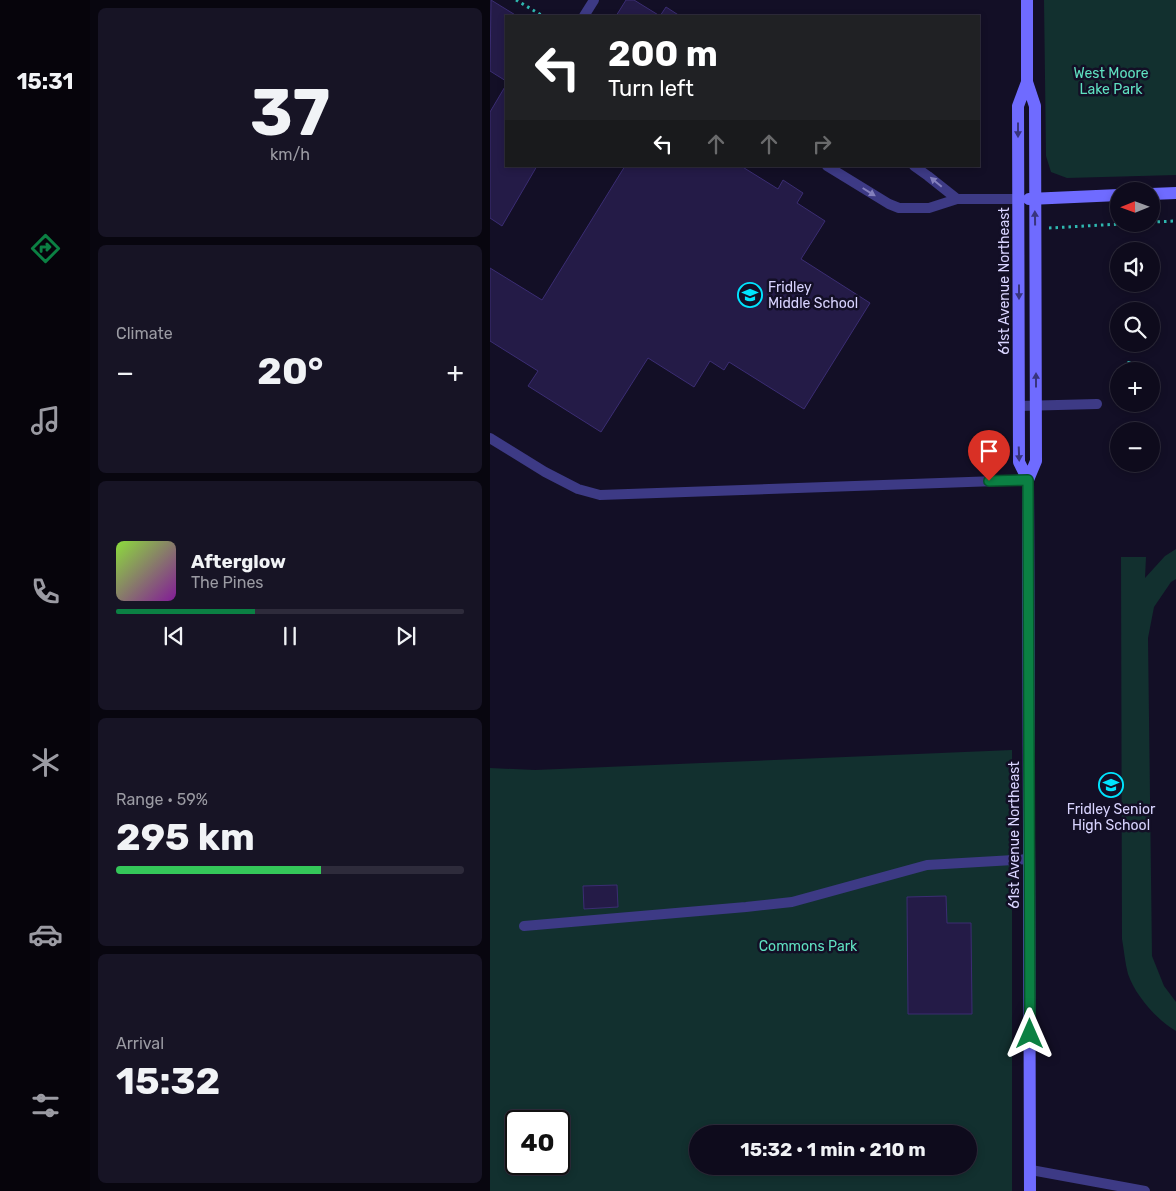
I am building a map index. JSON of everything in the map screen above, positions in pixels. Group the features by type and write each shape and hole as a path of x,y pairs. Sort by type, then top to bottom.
{"street":[{"name":"61st Avenue Northeast","path":"1027,0 1027,82 1035,106 1036,406 1036,461 1028,480 1030,1191"},
{"name":"61st Avenue Northeast","path":"1027,82 1018,106 1018,199 1019,462 1028,480"},
{"path":"1160,194 1176,193"},
{"path":"1018,199 1110,195"}],"lane":[{"path":"585,15 594,0"},
{"path":"829,167 889,204 899,208 929,208 957,199 1018,199"},
{"path":"915,167 957,199"},
{"path":"1019,406 1097,404"},
{"path":"490,438 545,472 578,489 600,495 1028,480"},
{"path":"524,926 746,908 792,902 927,865 1029,860"},
{"path":"1031,1170 1146,1191"}],"path":[{"path":"516,0 541,15"},
{"path":"1160,222 1176,221"},
{"path":"1055,228 1110,225"}],"green space":[{"name":"West Moore Lake Park","path":"1044,0 1176,0 1176,175 1067,178 1051,172 1046,156"},
{"path":"1176,549 1176,579 1171,582 1154,607 1148,638 1152,956 1164,986 1176,1002 1176,1031 1154,1014 1131,982 1125,961 1122,939 1121,557 1146,557 1145,578 1165,556"},
{"name":"Commons Park","path":"1012,750 1012,1191 490,1191 490,768 535,770"}],"building":[{"path":"491,0 515,15 505,15 505,80 490,71"},
{"path":"626,0 634,0 658,15 617,15"},
{"path":"666,7 678,15 661,15"},
{"path":"505,87 505,167 536,167 502,226 490,218 490,112"},
{"path":"624,167 743,167 778,189 783,180 803,193 797,203 825,221 801,259 870,303 804,409 729,362 724,370 710,361 694,387 648,358 601,432 528,386 538,371 490,341 490,268 542,300"},
{"path":"617,885 618,907 584,909 583,886"},
{"path":"946,896 947,923 971,923 972,1014 908,1014 907,897"}],"place":[{"name":"Fridley Middle School","path":"750,295"},
{"name":"Fridley Senior High School","path":"1111,785"}],"route":[{"path":"989,481 1028,480 1030,1034"}]}
